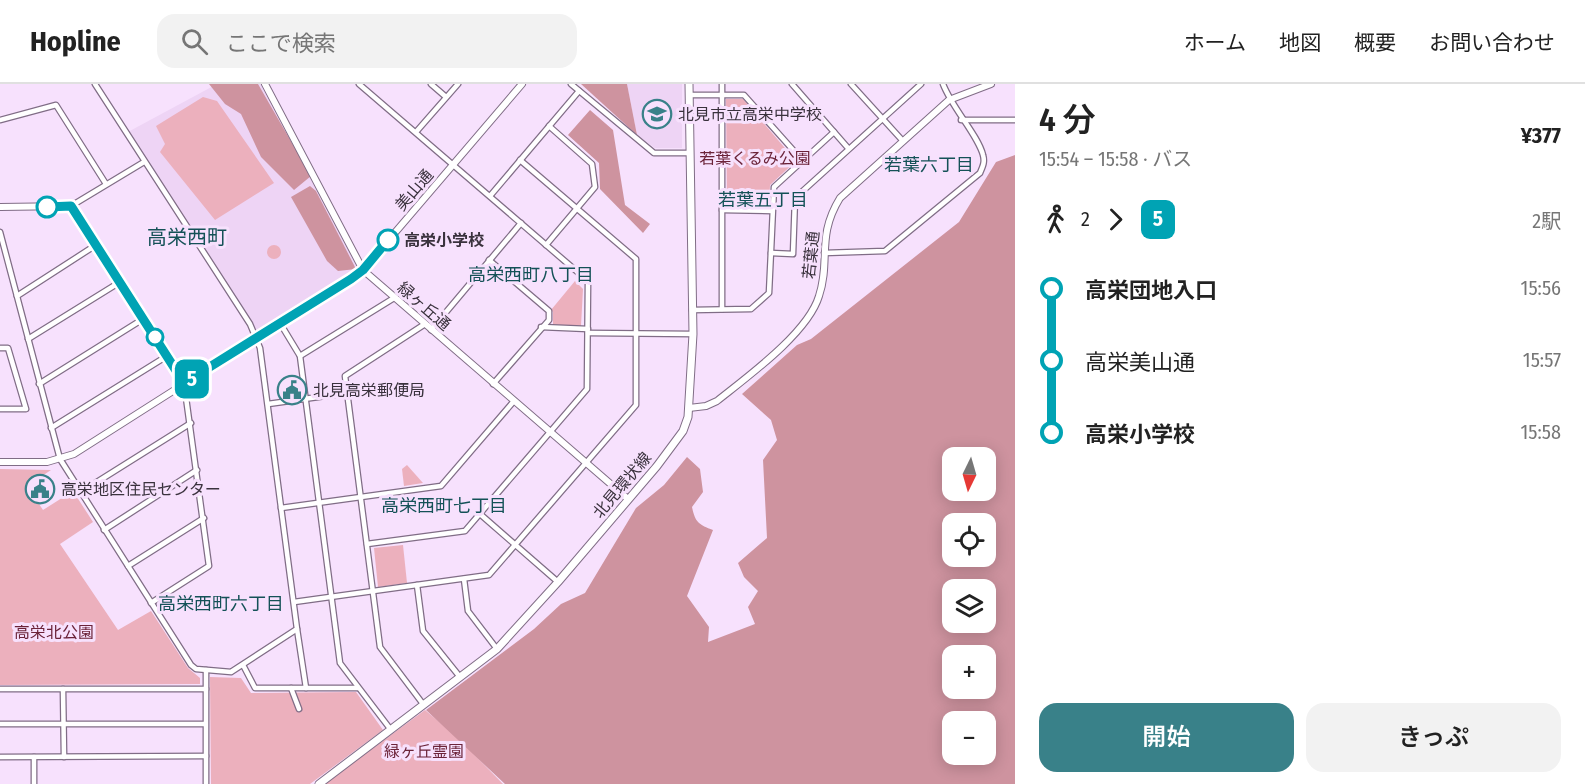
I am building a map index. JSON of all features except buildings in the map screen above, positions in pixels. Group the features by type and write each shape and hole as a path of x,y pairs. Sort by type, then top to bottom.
{"main road":[{"name":"北見環状線","path":"319,784 497,648 558,582 680,437 689,408 693,334 689,84"}],"street":[{"path":"95,84 250,324 257,339 268,404 306,688"},
{"name":"緑ヶ丘通","path":"265,84 363,270 628,499"},
{"path":"359,84 588,281 587,389 465,531 367,544"},
{"path":"431,84 446,98"},
{"path":"416,132 458,84"},
{"name":"美山通","path":"0,462 60,459 74,454 363,270 522,84"},
{"path":"571,84 654,153 689,153"},
{"path":"722,84 722,309"},
{"path":"793,84 849,148"},
{"path":"851,84 902,140"},
{"path":"910,84 915,89"},
{"path":"771,253 793,254 795,198 921,84"},
{"path":"824,253 885,251 980,173 984,164 982,152 949,100 943,84"},
{"name":"若葉通","path":"689,408 706,406 717,401 805,324 820,296 827,224 840,198 949,100 991,84"},
{"path":"490,196 579,91"},
{"path":"689,95 744,95 802,160"},
{"path":"0,120 56,105 106,184"},
{"path":"962,120 1015,120"},
{"path":"546,244 595,187 592,164 549,126"},
{"path":"692,310 751,309 769,293 774,187 834,132"},
{"path":"294,602 489,575 636,405 636,259 520,160"},
{"path":"0,207 71,206 144,162"},
{"path":"71,206 184,383 198,470 209,566 151,603"},
{"path":"722,210 772,211"},
{"path":"431,330 521,224"},
{"path":"0,232 60,459 191,664 196,669 231,672 297,629"},
{"path":"17,296 96,245"},
{"path":"489,261 549,311 549,320 493,384"},
{"path":"28,339 120,282"},
{"path":"300,356 394,298"},
{"path":"39,384 144,319"},
{"path":"280,323 300,356 340,663 391,730"},
{"path":"423,704 380,647 345,376 425,324"},
{"path":"541,327 636,334 693,334"},
{"path":"0,348 8,348 26,409 0,409"},
{"path":"51,428 167,356"},
{"path":"268,404 347,393"},
{"path":"281,508 441,486 514,401"},
{"path":"81,492 191,423"},
{"path":"104,530 198,470"},
{"path":"480,514 558,582"},
{"path":"128,566 204,518"},
{"path":"464,579 468,611 497,648"},
{"path":"417,585 423,631 460,677"},
{"path":"243,664 255,688 358,688"},
{"path":"206,670 206,784"},
{"path":"291,688 299,709"},
{"path":"0,689 206,689"},
{"path":"63,689 64,757"},
{"path":"0,724 205,724"},
{"path":"0,757 206,756"},
{"path":"33,757 34,784"}],"shaded area":[{"path":"209,84 258,84 311,176 294,190 261,157 241,114 225,104"},
{"path":"217,84 265,84 363,270 257,339 126,133"},
{"path":"581,84 627,84 637,135"},
{"name":"北見市立高栄中学校","path":"627,84 682,84 682,148 655,148 637,135"},
{"path":"590,110 613,130 625,205 650,224 643,233 600,189 599,163 568,135"},
{"path":"1015,155 1015,784 505,784 426,710 534,629 561,604 585,593 636,508 664,485 687,457 700,469 703,492 692,507 696,520 713,530 687,596 709,627 708,642 755,624 748,607 758,591 744,577 738,563 767,538 763,460 777,440 771,420 742,394 797,345 811,339 959,222 996,162"},
{"path":"310,186 316,191 356,269 338,271 327,261 291,197"}],"green space":[{"path":"203,97 217,101 274,183 215,220 160,152 165,144 156,126"},
{"name":"若葉くるみ公園","path":"726,99 743,99 796,161 770,185 769,206 727,205"},
{"path":"271,245 277,245 281,252 277,259 271,259 267,255 267,249"},
{"path":"575,281 583,289 581,326 553,325 551,310"},
{"path":"407,465 423,483 404,486 402,469"},
{"name":"高栄北公園","path":"0,469 51,470 27,486 43,510 73,491 93,522 60,544 118,630 151,611 188,668 200,678 200,684 0,685"},
{"path":"403,545 407,583 378,587 374,548"},
{"path":"210,677 241,678 251,693 356,692 383,730 310,784 211,784"},
{"name":"緑ヶ丘霊園","path":"425,710 457,737 503,784 324,784"}],"bus line":[{"name":"5","path":"47,207 71,206 184,383 351,279 363,270 388,240"}],"place":[{"name":"北見市立高栄中学校","path":"657,114"},
{"name":"高栄小学校","path":"388,240"},
{"name":"北見高栄郵便局","path":"292,390"},
{"name":"高栄地区住民センター","path":"40,489"}],"district":[{"name":"若葉六丁目","path":"929,165"},
{"name":"若葉五丁目","path":"763,200"},
{"name":"高栄西町","path":"187,237"},
{"name":"高栄西町八丁目","path":"531,275"},
{"name":"高栄西町七丁目","path":"444,506"},
{"name":"高栄西町六丁目","path":"221,604"}]}
